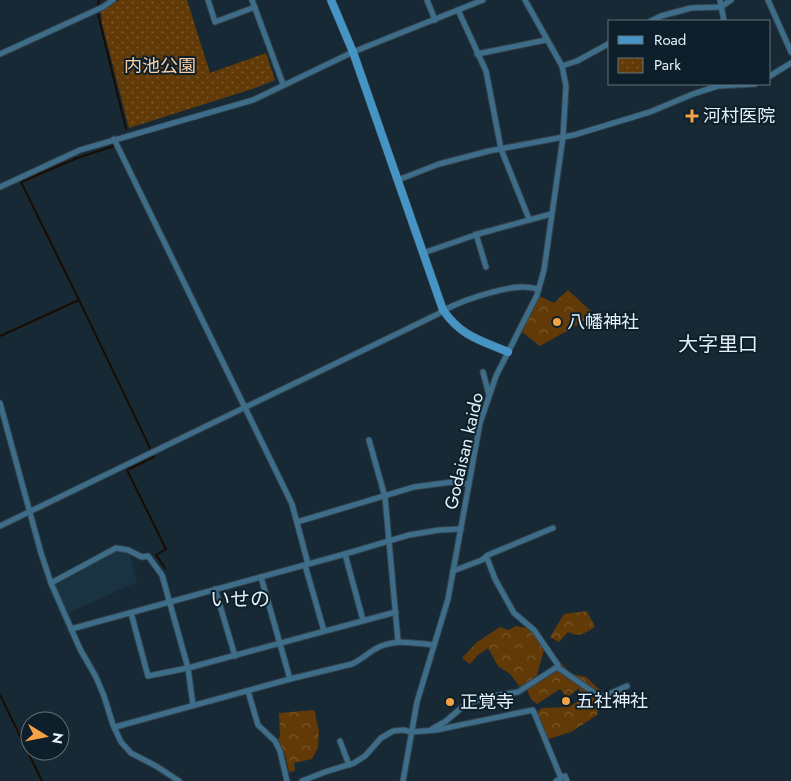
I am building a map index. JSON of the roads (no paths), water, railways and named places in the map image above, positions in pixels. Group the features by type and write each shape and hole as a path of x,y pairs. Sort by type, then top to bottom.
{"street":[{"path":"0,54 103,7 113,0"},
{"path":"208,0 216,22 255,7"},
{"path":"252,0 283,84"},
{"path":"331,0 353,52 443,310 458,328 467,335 508,352"},
{"path":"427,0 435,20"},
{"path":"0,187 80,150 253,100 353,52 483,0"},
{"path":"525,0 562,66 577,61 608,45"},
{"path":"720,0 724,20"},
{"path":"652,20 691,8 721,7 731,0"},
{"path":"768,0 791,52"},
{"path":"458,10 486,71 501,149 529,220"},
{"path":"477,54 546,40"},
{"path":"771,75 791,63"},
{"name":"Godaisan kaido","path":"403,781 416,702 448,599 480,423 489,395 538,289 544,270 563,137 566,86 562,66"},
{"path":"398,180 439,164 563,137 650,112 718,86 729,85"},
{"path":"114,139 292,504 324,631"},
{"path":"423,253 476,234 551,214"},
{"path":"476,234 486,267"},
{"path":"0,526 246,408 443,310 507,289 522,287 538,289"},
{"path":"483,372 489,395"},
{"path":"0,403 29,512 51,583 71,629 102,690 121,742 130,753 156,766 179,781"},
{"path":"369,440 385,496 398,641"},
{"path":"297,522 414,487 452,482 468,484"},
{"path":"453,571 488,558 488,556 553,528"},
{"path":"71,629 409,535 460,529"},
{"path":"51,583 116,548 128,550 142,557 148,556 152,558 162,575 188,668 193,705"},
{"path":"345,554 362,620"},
{"path":"488,558 495,579 514,613 534,630 558,665 557,667 602,697 627,686"},
{"path":"262,577 290,679"},
{"path":"215,589 235,656"},
{"path":"130,613 148,676 235,656 396,612"},
{"path":"114,726 352,664 374,650 398,641 434,645"},
{"path":"429,731 446,721 466,704 488,697 518,692 557,667"},
{"path":"248,691 258,725 276,741 287,781"},
{"path":"302,781 354,763 365,756 386,734 393,731 429,731 533,710 562,778"},
{"path":"340,741 349,765"},
{"path":"556,781 565,776 567,781"}],"waterway":[{"path":"98,6 99,0"},
{"path":"98,14 126,129"},
{"path":"0,336 79,300 21,182 77,158 114,146"},
{"path":"79,300 150,448"},
{"path":"154,457 127,470 166,549 156,555 165,568"},
{"path":"0,695 42,781"}],"place":[{"name":"河村医院","path":"692,116"},
{"name":"八幡神社","path":"557,322"},
{"name":"五社神社","path":"566,701"},
{"name":"正覚寺","path":"450,702"}],"district":[{"name":"大字里口","path":"718,344"},
{"name":"いせの","path":"240,599"}],"park label":[{"name":"内池公園","path":"160,66"}]}
